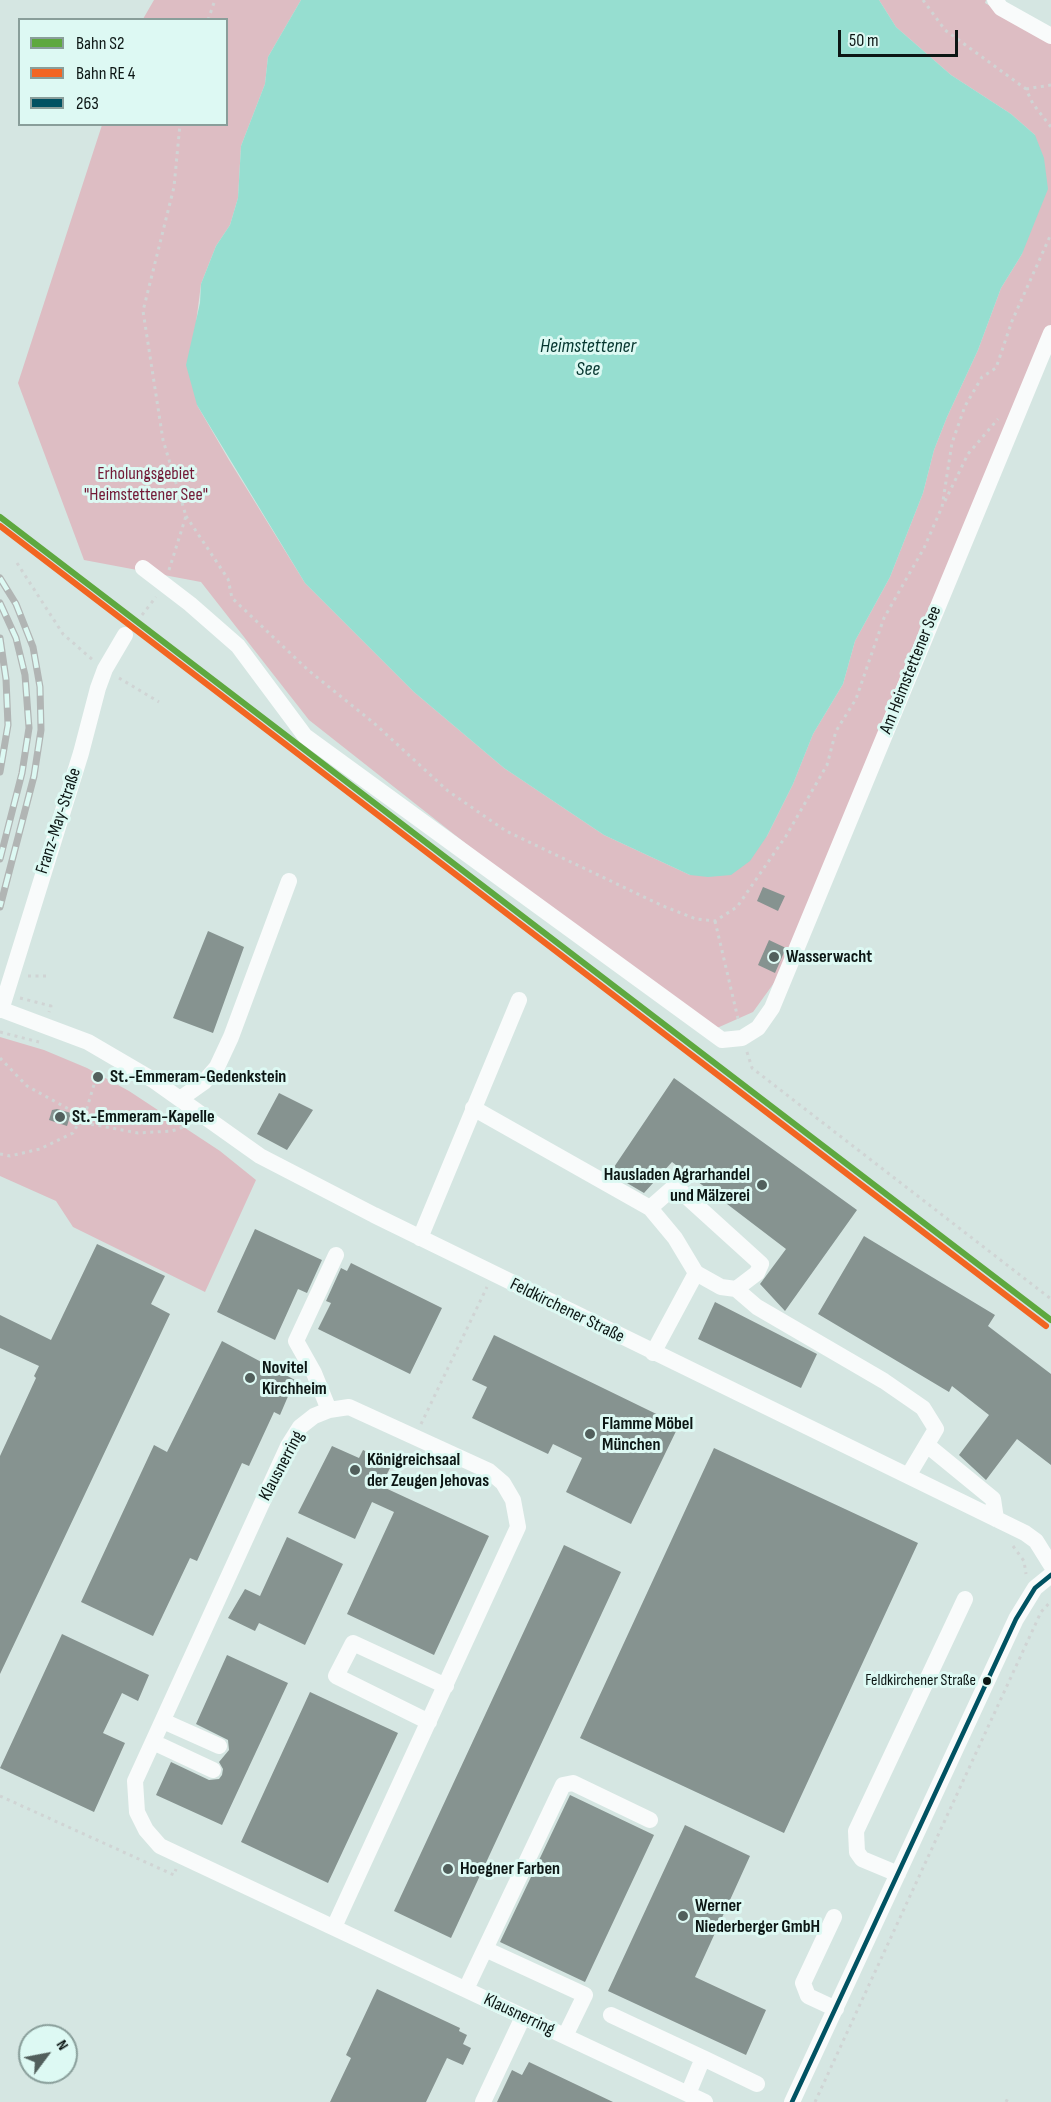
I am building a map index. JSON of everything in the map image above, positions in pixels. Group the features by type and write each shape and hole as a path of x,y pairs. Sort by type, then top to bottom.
{"street":[{"path":"995,0 1001,8 1051,36"},
{"name":"Am Heimstettener See","path":"742,1038 758,1028 772,1008 1051,333"},
{"path":"143,568 190,604 238,646 305,736 722,1040 742,1038"},
{"name":"Franz-May-Straße","path":"0,1009 108,671 125,635"},
{"path":"180,1099 204,1082 217,1067 231,1038 289,881"},
{"path":"420,1238 519,1000"},
{"name":"Feldkirchener Straße","path":"0,1009 88,1042 153,1080 260,1156 420,1238 996,1519 1036,1541 1051,1564"},
{"path":"473,1108 650,1208 675,1238 696,1273 721,1287 736,1288 757,1274 761,1264 675,1186 650,1208"},
{"path":"334,1927 518,1527 513,1500 503,1483 489,1471 349,1407 329,1410 314,1373 296,1341 336,1255"},
{"path":"653,1353 696,1273"},
{"path":"736,1288 757,1307 884,1382 923,1408 936,1429 908,1476"},
{"name":"Klausnerring","path":"329,1410 314,1416 300,1427 288,1446 135,1781 137,1812 146,1830 160,1846 180,1856 705,2102"},
{"path":"927,1445 993,1499 996,1519"},
{"path":"792,2102 1016,1619 1035,1588 1051,1575"},
{"path":"898,1874 862,1859 857,1852 856,1831 965,1599"},
{"path":"429,1722 336,1676 353,1643 446,1686"},
{"path":"163,1721 219,1746"},
{"path":"153,1742 213,1770"},
{"path":"466,1989 563,1785 573,1783 650,1820"},
{"path":"834,1917 803,1983 808,1996 836,2009"},
{"path":"485,1949 585,1995 565,2036"},
{"path":"611,2015 757,2084"},
{"path":"483,2102 523,2017"},
{"path":"688,2094 703,2058"}],"path":[{"path":"209,18 215,0"},
{"path":"923,0 945,30 1026,89 1033,104 1051,127"},
{"path":"1026,89 1051,85"},
{"path":"180,126 174,187 143,311 163,440 186,516 228,579 232,598 308,670 375,724 448,791 506,831 663,906 696,919 715,921 737,907 786,836 827,765 836,731 856,699 884,618 924,548 968,454 1001,416"},
{"path":"942,507 952,443 965,406 982,377 996,368 1012,321 1051,234"},
{"path":"142,615 165,586 186,516"},
{"path":"17,563 63,634 78,650 159,702"},
{"path":"715,921 742,1038 752,1068 1051,1299"},
{"path":"0,1032 40,1042"},
{"path":"0,1058 27,1086 74,1112 81,1123"},
{"path":"0,1154 10,1156 40,1149 73,1132 81,1123 99,1068"},
{"path":"69,1119 138,1133 172,1131 191,1125"},
{"path":"415,1437 493,1274"},
{"path":"815,2102 1041,1612 1051,1601"},
{"path":"0,1796 174,1875 180,1856"}],"green space":[{"name":"Erholungsgebiet \"Heimstettener See\"","path":"154,0 301,0 268,57 265,84 241,146 238,198 230,225 216,246 201,284 196,323 197,405 305,583 414,692 504,768 604,835 690,875 767,836 793,784 813,734 843,684 855,641 890,577 923,493 934,450 947,417 978,350 1001,288 1022,254 1035,135 1011,114 951,75 896,27 879,0 986,0 985,3 1051,40 1051,325 779,976 753,1012 717,1028 601,950 309,720 201,582 84,560 18,383 102,126 228,126 228,18 144,18"},
{"path":"0,1037 44,1050 87,1068 129,1091 220,1151 256,1180 205,1292 73,1227 56,1201 0,1176"}],"water":[{"name":"Heimstettener See","path":"301,0 879,0 896,27 951,75 1011,114 1035,135 1044,158 1048,189 1022,254 1001,288 978,350 947,417 934,450 923,493 890,577 855,641 843,684 813,734 793,784 767,836 750,861 731,875 708,877 690,875 604,835 504,768 414,692 305,583 197,405 186,365 200,303 201,284 216,246 230,225 238,198 241,146 265,84 268,57"}],"building":[{"path":"763,887 785,896 778,911 757,901"},
{"path":"208,931 244,947 213,1033 173,1018"},
{"name":"Wasserwacht","path":"769,940 786,948 775,973 758,965"},
{"name":"Hausladen Agrarhandel und Mälzerei","path":"674,1078 857,1210 785,1311 760,1284 786,1249 672,1162 644,1193 610,1173"},
{"path":"279,1093 313,1110 287,1150 257,1134"},
{"name":"St.-Emmeram-Kapelle","path":"52,1110 71,1113 67,1126 49,1120"},
{"path":"255,1229 322,1260 307,1293 298,1289 275,1340 217,1312"},
{"path":"864,1236 995,1315 988,1326 1051,1374 1051,1465 1017,1439 986,1480 959,1455 989,1415 952,1386 949,1392 818,1314"},
{"path":"97,1244 165,1276 151,1304 170,1314 0,1674 0,1456 36,1378 34,1376 39,1366 0,1348 0,1315 51,1340"},
{"path":"351,1263 442,1308 410,1374 318,1329 331,1303 326,1301 341,1268 347,1271"},
{"path":"715,1302 817,1354 801,1388 698,1339"},
{"name":"Flamme Möbel München","path":"494,1335 679,1425 631,1524 566,1492 582,1458 553,1444 548,1454 472,1418 487,1387 472,1380"},
{"path":"222,1341 295,1380 280,1415 274,1412 249,1466 242,1463 197,1561 190,1558 153,1636 81,1602 154,1445 167,1452"},
{"path":"332,1446 359,1458 363,1450 392,1464 381,1486 489,1536 434,1655 347,1614 394,1512 372,1502 355,1539 298,1513"},
{"path":"714,1448 918,1543 784,1833 580,1738"},
{"path":"287,1537 343,1564 305,1645 259,1623 255,1631 228,1618 245,1589 260,1596"},
{"path":"564,1545 621,1572 451,1938 394,1911"},
{"path":"62,1634 149,1675 138,1701 122,1693 103,1733 125,1743 94,1812 0,1768"},
{"path":"227,1655 288,1683 222,1825 156,1795 171,1762 209,1780 219,1779 222,1775 223,1769 219,1762 229,1750 228,1740 196,1724"},
{"path":"310,1692 398,1733 328,1883 241,1842"},
{"path":"570,1795 654,1835 585,1982 500,1942"},
{"name":"Werner Niederberger GmbH","path":"685,1825 750,1856 695,1977 766,2010 746,2055 608,1991"},
{"path":"377,1989 460,2028 459,2031 467,2035 463,2044 471,2048 463,2065 447,2058 426,2102 330,2102 351,2058 346,2055"},
{"path":"529,2062 613,2102 497,2102 512,2070 522,2075"}],"railway":[{"path":"0,578 16,604 33,647 40,687 41,730 34,776 0,907"},
{"path":"0,603 16,638 25,675 29,728 22,773 0,859"},
{"path":"0,638 6,679 8,725 0,772"}],"rail line":[{"name":"S2","path":"0,517 1051,1320"}],"transit line":[{"path":"0,526 1046,1326"},
{"name":"263","path":"792,2102 1016,1619 1035,1588 1051,1575"}],"place":[{"name":"Wasserwacht","path":"774,957"},
{"name":"St.-Emmeram-Gedenkstein","path":"98,1077"},
{"name":"St.-Emmeram-Kapelle","path":"60,1117"},
{"name":"Hausladen Agrarhandel und Mälzerei","path":"762,1185"},
{"name":"Novitel Kirchheim","path":"250,1378"},
{"name":"Flamme Möbel München","path":"590,1434"},
{"name":"Königreichsaal der Zeugen Jehovas","path":"355,1470"},
{"name":"Feldkirchener Straße","path":"987,1681"},
{"name":"Hoegner Farben","path":"448,1869"},
{"name":"Werner Niederberger GmbH","path":"683,1916"}]}
